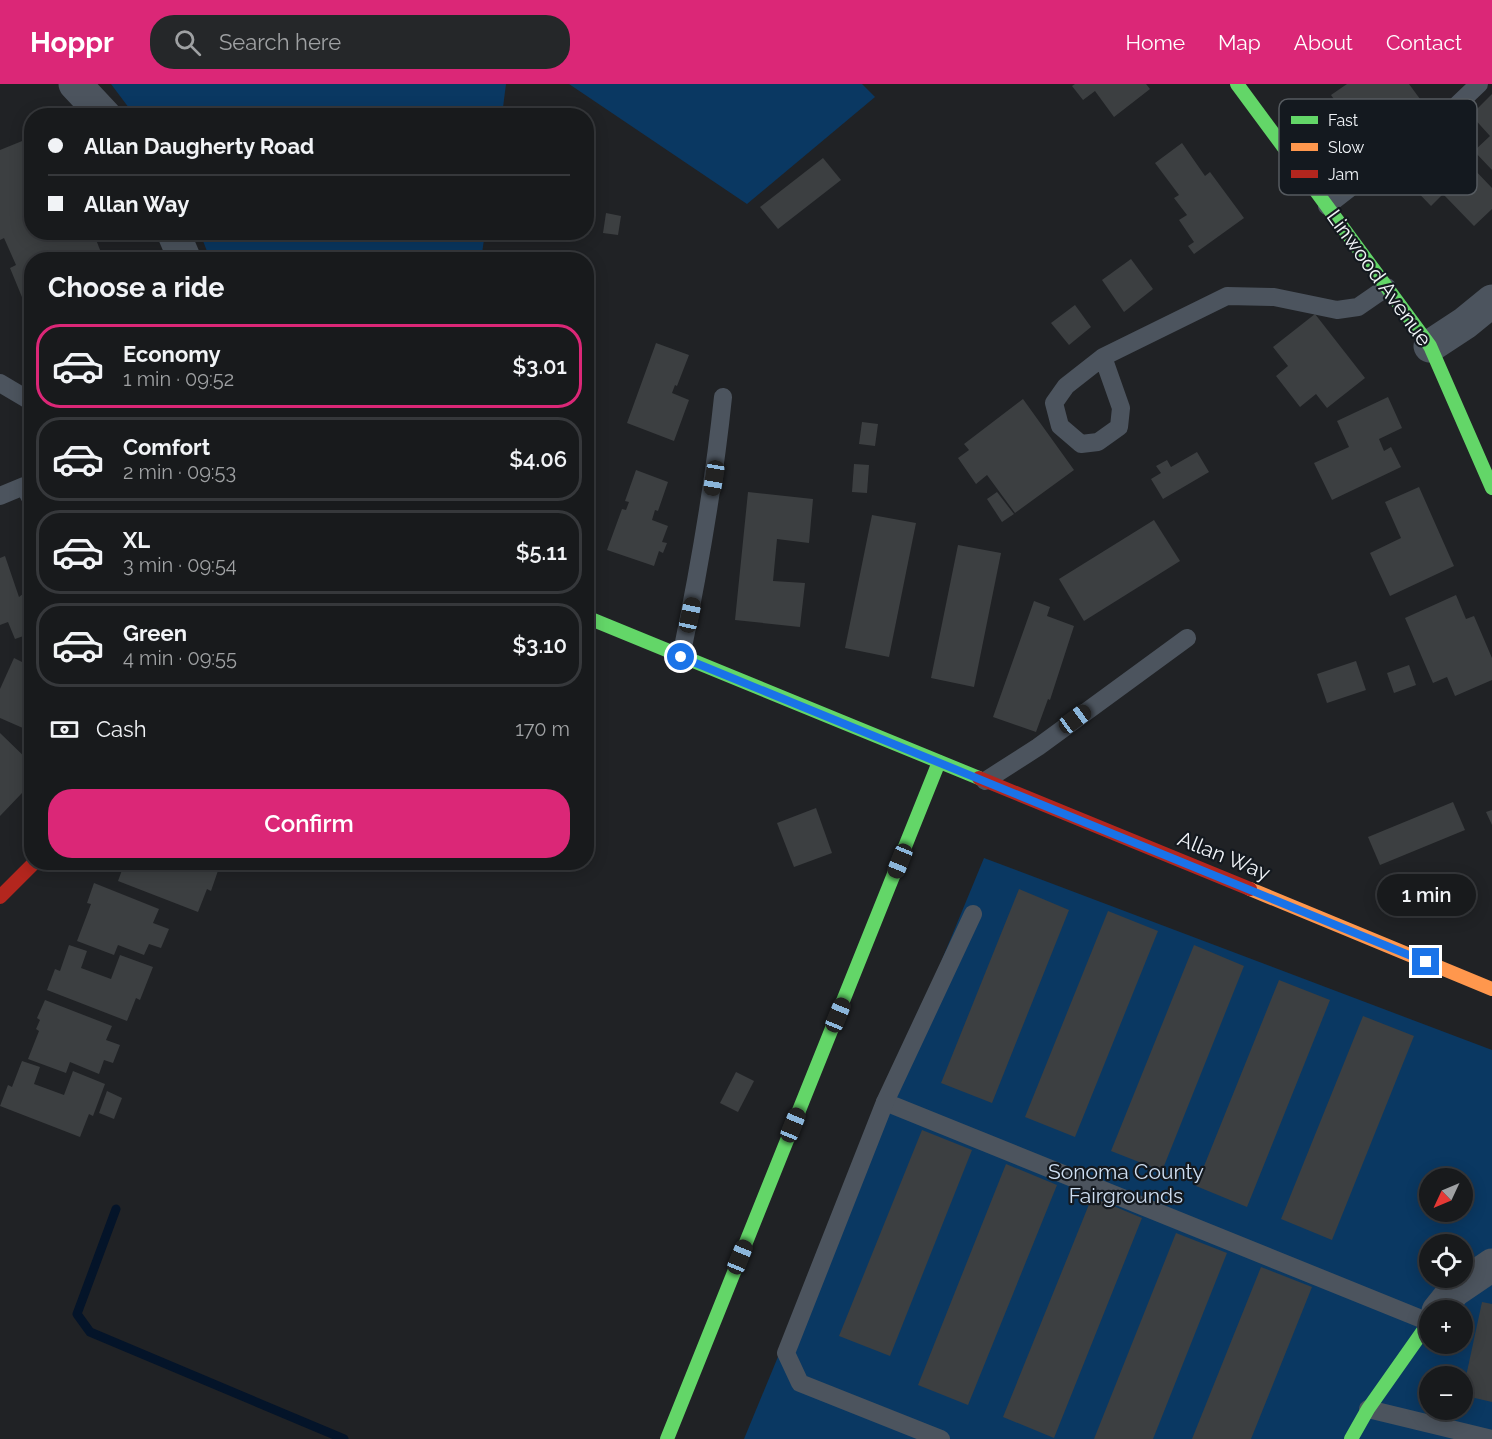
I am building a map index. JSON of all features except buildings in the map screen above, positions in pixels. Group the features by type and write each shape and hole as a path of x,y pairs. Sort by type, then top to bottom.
{"street":[{"path":"75,84 98,108"},
{"name":"Linwood Avenue","path":"1237,84 1279,141"},
{"name":"Linwood Avenue","path":"1319,195 1430,346 1492,488"},
{"path":"1430,346 1492,301"},
{"name":"Allan Way","path":"594,620 1492,989"},
{"path":"667,1439 939,762"},
{"path":"0,897 28,870"},
{"path":"1447,1300 1454,1291 1492,1265"},
{"path":"1351,1439 1419,1336"}],"lane":[{"path":"1463,99 1479,84"},
{"path":"1327,206 1341,195"},
{"path":"1103,357 1122,408 1119,427 1098,442 1081,444 1060,426 1054,403 1066,386 1103,357 1227,296 1274,297 1337,310 1358,308 1387,287"},
{"path":"0,383 24,397"},
{"path":"681,657 699,573 714,478 723,397"},
{"path":"0,496 24,486"},
{"path":"985,781 1038,747 1186,638"},
{"path":"941,1439 800,1383 786,1353 885,1102 973,914"},
{"path":"885,1102 1419,1317"},
{"path":"1368,1410 1492,1439"}],"green space":[{"path":"111,84 506,84 503,108 129,108"},
{"path":"569,84 862,84 875,97 747,204"},
{"path":"203,240 484,240 482,252 207,252"},
{"name":"Sonoma County Fairgrounds","path":"984,858 1492,1050 1492,1439 744,1439"}],"waterway":[{"path":"116,1209 77,1314 90,1332 344,1439"}],"traffic: fast":[{"path":"1237,84 1279,141"},
{"path":"1319,195 1430,346 1492,488"},
{"path":"594,620 979,778"},
{"path":"667,1439 939,762"},
{"path":"1351,1439 1368,1409 1419,1337"}],"traffic: slow":[{"path":"1250,889 1492,989"}],"traffic: jam":[{"path":"979,778 1250,889"},
{"path":"0,897 27,870"}],"route":[{"path":"681,657 1426,962"}]}
